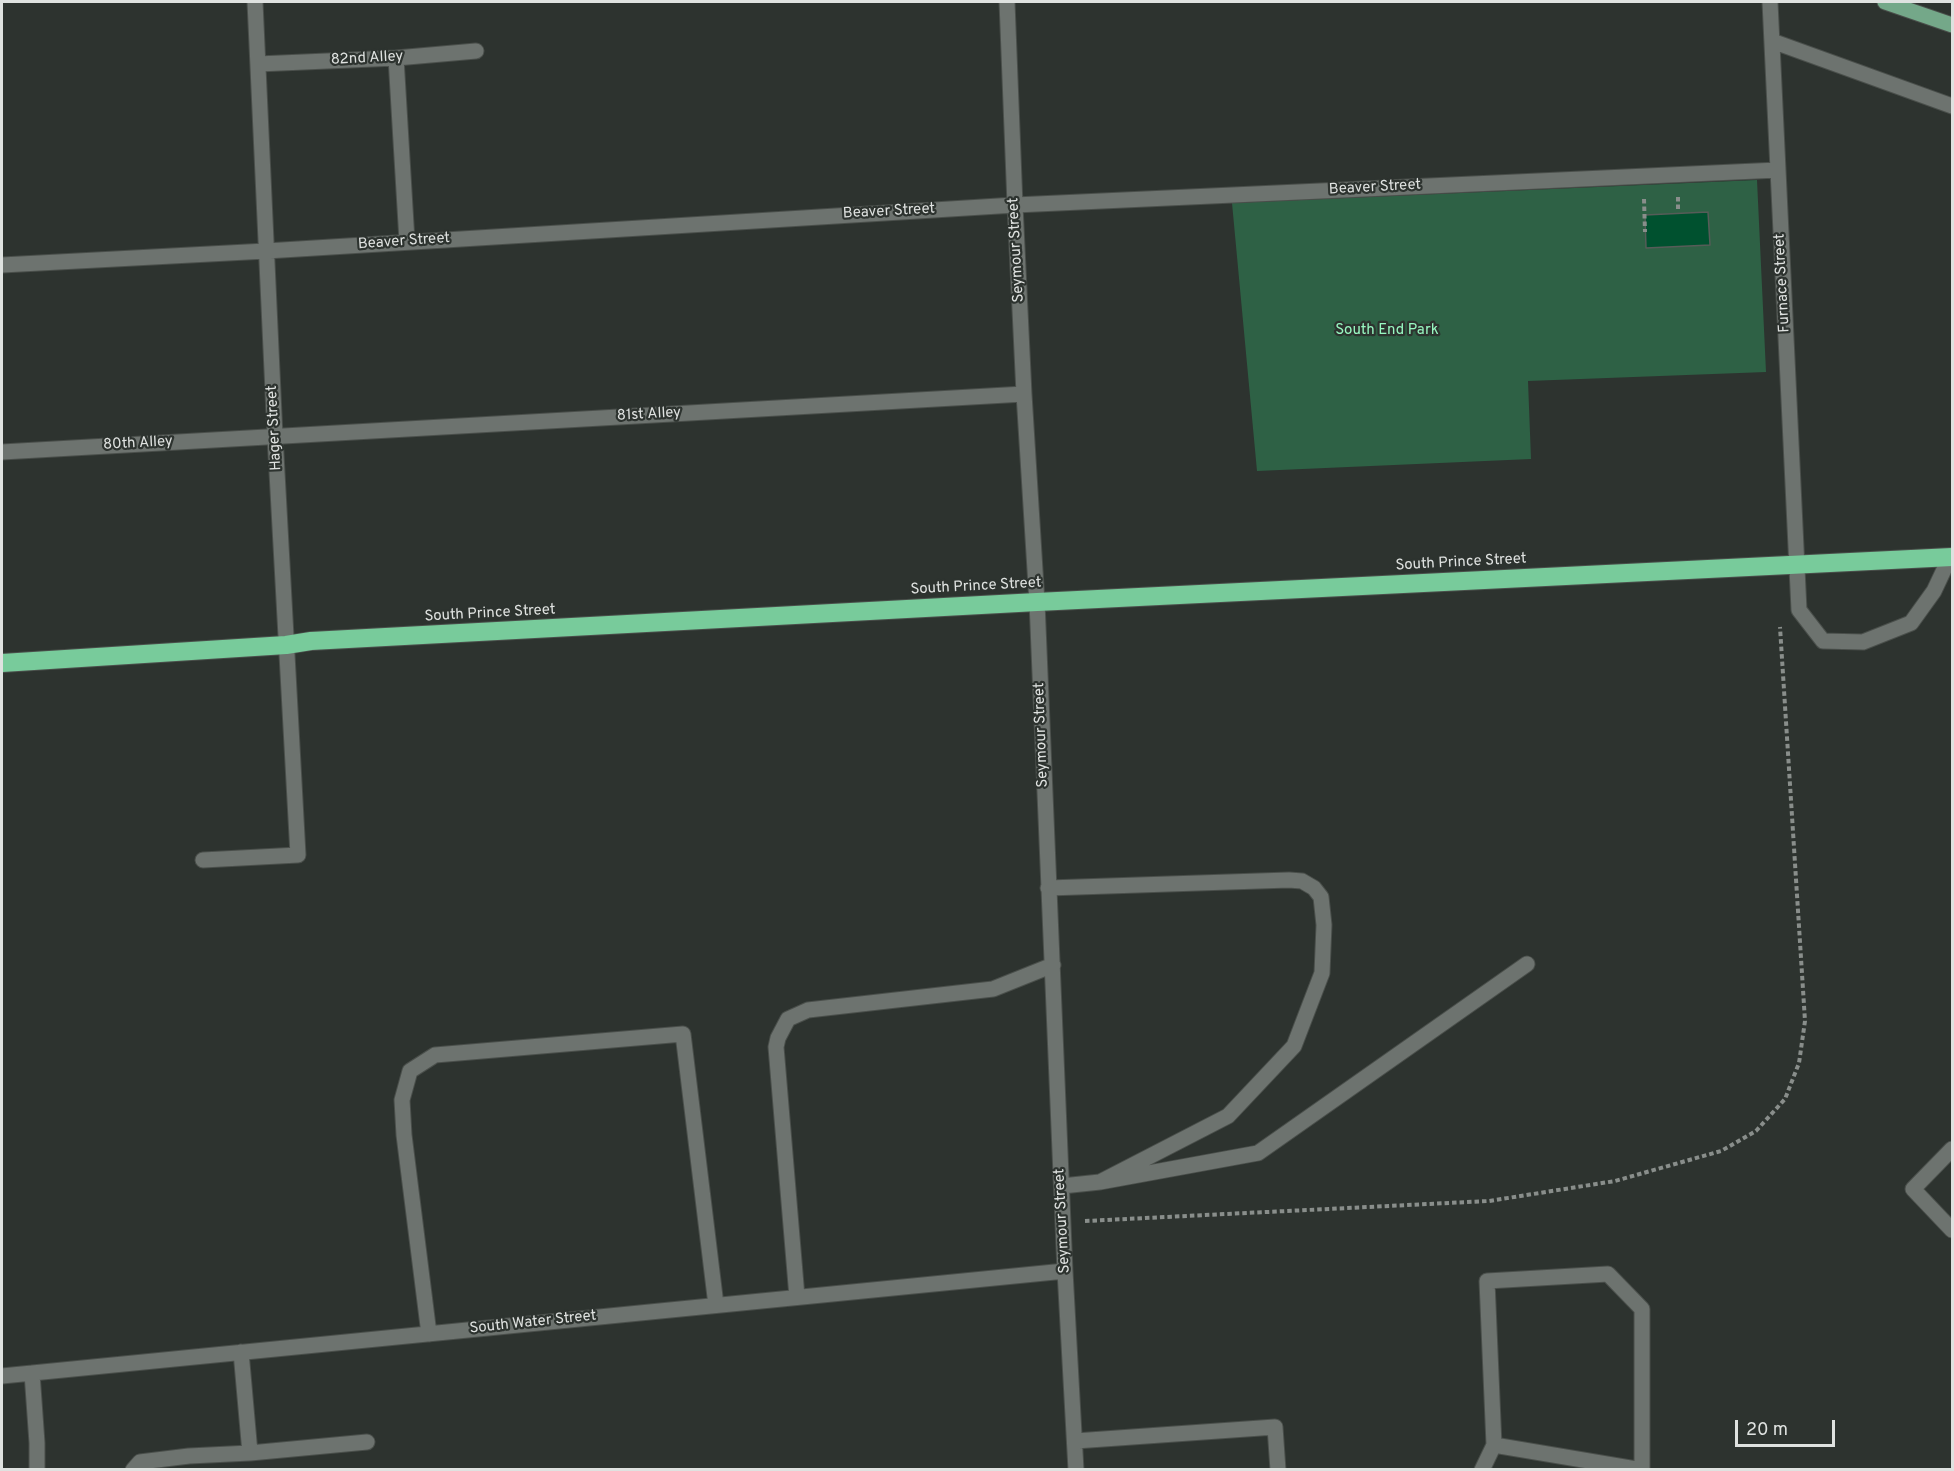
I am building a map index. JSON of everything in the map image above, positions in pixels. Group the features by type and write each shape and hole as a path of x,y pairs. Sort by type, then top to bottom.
{"highway":[{"name":"South Prince Street","path":"2,663 286,645 311,641 1037,602 1951,557"}],"main road":[{"path":"1885,2 1953,25"}],"street":[{"name":"Hager Street","path":"203,860 298,855 275,436 255,2"},
{"name":"Seymour Street","path":"1007,2 1076,1470"},
{"name":"Furnace Street","path":"1770,2 1799,610 1823,641 1863,642 1911,623 1934,591 1951,557"},
{"path":"1772,41 1953,106"},
{"name":"82nd Alley","path":"258,64 396,58 476,51"},
{"path":"396,58 407,241"},
{"name":"Beaver Street","path":"2,265 1015,205 1778,170"},
{"name":"81st Alley","path":"275,436 1024,394"},
{"name":"80th Alley","path":"2,452 275,436"},
{"path":"1048,888 1289,880 1302,881 1314,888 1321,897 1324,925 1322,973 1294,1046 1228,1116 1100,1182"},
{"path":"1062,1186 1100,1182 1258,1154 1527,964"},
{"path":"797,1298 776,1047 788,1019 808,1010 993,989 1053,965"},
{"path":"429,1334 404,1135 402,1100 410,1071 435,1055 683,1034 716,1305"},
{"path":"1953,1149 1913,1189 1953,1230"},
{"name":"South Water Street","path":"2,1376 1065,1271"},
{"path":"1482,1470 1494,1445 1487,1281 1608,1274 1642,1310 1642,1469 1494,1445"},
{"path":"241,1352 249,1453"},
{"path":"32,1373 37,1470"},
{"path":"1075,1441 1275,1427 1278,1470"},
{"path":"133,1470 140,1462 189,1456 367,1442"}],"path":[{"path":"1644,195 1645,232"},
{"path":"1064,1222 1489,1201 1615,1181 1721,1151 1756,1131 1785,1099 1799,1063 1805,1021 1780,627 1783,617"}],"green space":[{"name":"South End Park","path":"1757,180 1766,372 1528,381 1531,459 1257,471 1232,203"}],"building":[{"path":"1708,212 1710,245 1646,248 1645,215"}]}
